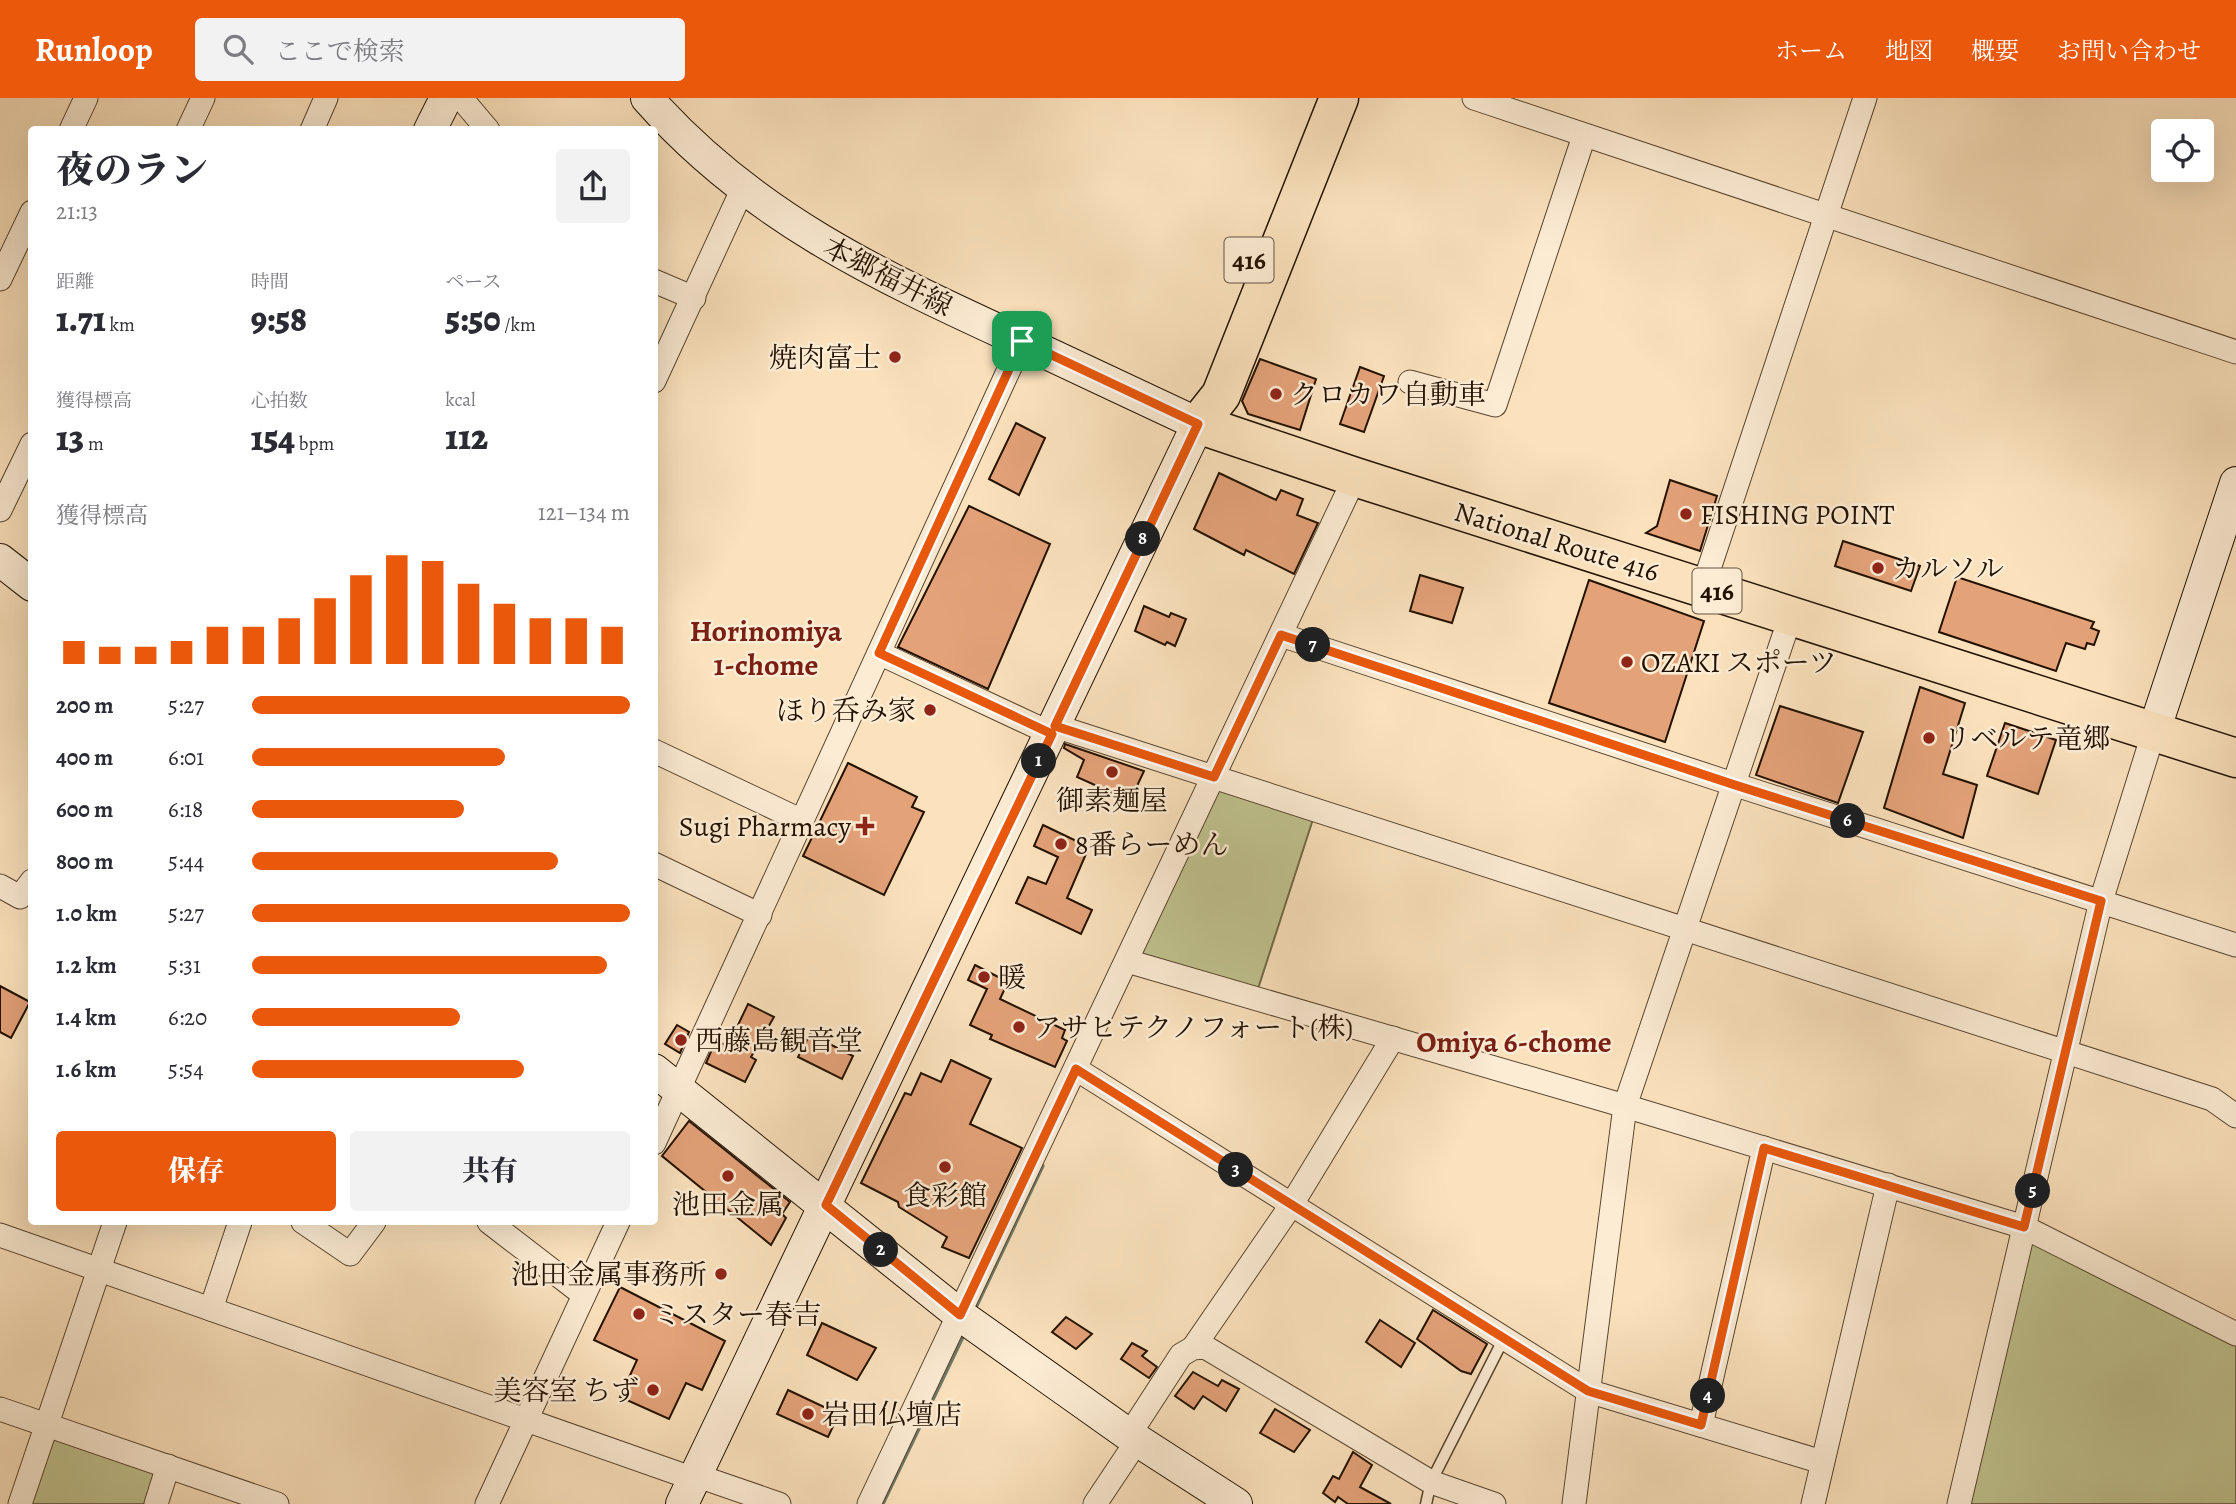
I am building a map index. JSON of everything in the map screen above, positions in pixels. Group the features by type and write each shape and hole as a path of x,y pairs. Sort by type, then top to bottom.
{"highway":[{"name":"416","path":"1198,424 1197,387 1315,98"},
{"name":"416","path":"1198,424 1221,395 1339,98"},
{"name":"National Route 416","path":"1198,424 1355,478 2236,758"}],"street":[{"path":"73,126 86,98"},
{"path":"190,126 203,98"},
{"path":"314,126 326,98"},
{"path":"432,126 446,98"},
{"path":"461,98 485,126"},
{"name":"本郷福井線","path":"647,98 687,140 743,188 848,259 1198,424"},
{"path":"1474,98 2236,352"},
{"path":"1703,587 1865,98"},
{"path":"1410,382 1495,405 1584,136"},
{"path":"658,373 743,188"},
{"path":"0,279 28,220"},
{"path":"658,283 694,298"},
{"path":"658,1135 1022,341"},
{"path":"690,1486 1054,730 1198,424"},
{"path":"0,510 28,452"},
{"path":"869,1504 1355,478"},
{"path":"1959,1504 2101,901 2236,483"},
{"path":"0,560 28,582"},
{"path":"1574,1504 1625,1106 1791,615"},
{"path":"1281,635 1735,785 2236,945"},
{"path":"879,653 1054,730 1214,777 1685,932 2212,1099 2236,1116"},
{"path":"658,753 802,821"},
{"path":"658,866 760,915"},
{"path":"0,886 20,897 28,886"},
{"path":"1127,961 1625,1106 2024,1227 2236,1334"},
{"path":"1095,1504 1181,1355 1193,1348 1292,1204 1393,1038"},
{"path":"1076,1069 1588,1391 1822,1462"},
{"path":"658,1073 960,1315 1133,1438 1236,1504"},
{"path":"1701,1425 1764,1148"},
{"path":"1813,1504 1888,1185"},
{"path":"20,1504 114,1225"},
{"path":"211,1309 239,1225"},
{"path":"307,1225 350,1254 372,1225"},
{"path":"493,1225 584,1294"},
{"path":"487,1504 616,1225"},
{"path":"0,1235 526,1418 690,1486 779,1504"},
{"path":"1193,1348 1205,1348 1429,1493 1494,1504"},
{"path":"0,1409 277,1504"},
{"path":"156,1504 168,1466"}],"lane":[{"path":"1429,1493 1504,1338"}],"green space":[{"path":"1214,777 1316,810 1255,998 1127,961"},
{"path":"2030,1242 2236,1340 2236,1504 1968,1504"},
{"path":"46,1425 168,1466 156,1504 20,1504"}],"building":[{"path":"1260,359 1316,379 1300,430 1248,414 1242,401"},
{"path":"1360,367 1384,376 1364,432 1340,424"},
{"path":"1016,423 1045,438 1019,495 989,479"},
{"path":"1219,473 1276,500 1281,490 1303,499 1297,515 1318,523 1294,574 1246,550 1244,555 1194,529"},
{"path":"1670,480 1717,496 1700,551 1646,533 1657,526"},
{"path":"969,506 1050,544 988,689 898,647"},
{"path":"1843,541 1920,566 1911,591 1835,566"},
{"path":"1420,575 1463,588 1452,623 1410,611"},
{"path":"1957,577 2094,622 2091,628 2099,631 2094,645 2087,643 2085,649 2066,643 2056,671 1939,632"},
{"name":"OZAKI スポーツ","path":"1589,580 1704,621 1665,742 1549,703"},
{"path":"1144,606 1169,617 1171,613 1186,619 1175,646 1167,642 1165,645 1135,631"},
{"name":"リベルテ竜郷","path":"1920,687 1965,703 1943,774 1977,785 1963,838 1884,808"},
{"name":"OZAKI スポーツ","path":"1780,706 1863,732 1838,803 1756,775"},
{"path":"2005,723 2056,740 2038,794 1987,776"},
{"path":"1065,744 1144,771 1130,801 1077,777 1084,760 1064,748"},
{"path":"848,763 917,797 912,807 924,812 884,895 803,856"},
{"path":"1043,825 1089,847 1067,898 1092,910 1081,934 1016,903 1028,877 1046,884 1058,857 1034,846"},
{"path":"975,965 1008,982 1000,999 1065,1030 1062,1038 1067,1041 1055,1067 990,1039 992,1035 970,1025 987,989 968,980"},
{"path":"0,986 28,1001 28,1006 11,1038 0,1032"},
{"path":"748,1004 774,1017 751,1057 756,1060 745,1082 706,1063 713,1047 717,1049 721,1043 728,1046"},
{"name":"西藤島観音堂","path":"677,1025 689,1032 680,1053 665,1044"},
{"path":"810,1034 853,1056 842,1079 798,1057"},
{"name":"食彩館","path":"951,1060 991,1079 970,1124 1022,1148 969,1258 942,1247 947,1237 899,1207 898,1202 861,1183 905,1093 911,1095 921,1073 941,1082"},
{"name":"池田金属","path":"689,1121 790,1202 782,1214 786,1218 771,1245 662,1156"},
{"name":"ミスター春吉","path":"620,1287 725,1341 702,1390 686,1383 669,1419 620,1397 637,1360 594,1340"},
{"path":"1433,1310 1487,1344 1471,1374 1461,1371 1417,1339"},
{"path":"1066,1317 1092,1334 1076,1349 1052,1332"},
{"path":"1380,1320 1415,1343 1401,1367 1366,1342"},
{"path":"822,1323 876,1348 857,1380 807,1355"},
{"path":"1132,1343 1147,1351 1142,1356 1157,1367 1149,1378 1121,1359"},
{"path":"1193,1372 1218,1386 1222,1380 1239,1389 1226,1411 1203,1396 1194,1409 1175,1396"},
{"name":"岩田仏壇店","path":"788,1390 839,1414 828,1437 777,1414"},
{"path":"1275,1409 1310,1430 1294,1452 1260,1433"},
{"path":"1353,1452 1372,1465 1360,1487 1391,1504 1348,1504 1338,1497 1335,1502 1323,1493 1333,1476 1339,1479"}],"waterway":[{"path":"973,1312 1042,1166"},
{"path":"882,1504 965,1331"}],"place":[{"name":"焼肉富士","path":"895,357"},
{"name":"クロカワ自動車","path":"1276,394"},
{"name":"FISHING POINT","path":"1686,514"},
{"name":"カルソル","path":"1878,568"},
{"name":"OZAKI スポーツ","path":"1627,662"},
{"name":"ほり呑み家","path":"930,710"},
{"name":"リベルテ竜郷","path":"1929,738"},
{"name":"御素麺屋","path":"1112,772"},
{"name":"Sugi Pharmacy","path":"865,826"},
{"name":"8番らーめん","path":"1061,844"},
{"name":"暖","path":"984,977"},
{"name":"アサヒテクノフォート(株)","path":"1019,1027"},
{"name":"西藤島観音堂","path":"681,1040"},
{"name":"食彩館","path":"945,1167"},
{"name":"池田金属","path":"728,1176"},
{"name":"池田金属事務所","path":"721,1274"},
{"name":"ミスター春吉","path":"639,1314"},
{"name":"美容室 ちず","path":"653,1390"},
{"name":"岩田仏壇店","path":"808,1414"}],"district":[{"name":"Horinomiya 1-chome","path":"766,648"},
{"name":"Omiya 6-chome","path":"1514,1042"}],"route":[{"path":"1022,341 1198,424 1055,726 1214,777 1281,635 1735,785 2101,901 2024,1227 1764,1148 1701,1425 1588,1391 1076,1069 960,1315 826,1205 1052,734 879,653 1022,341"}]}
